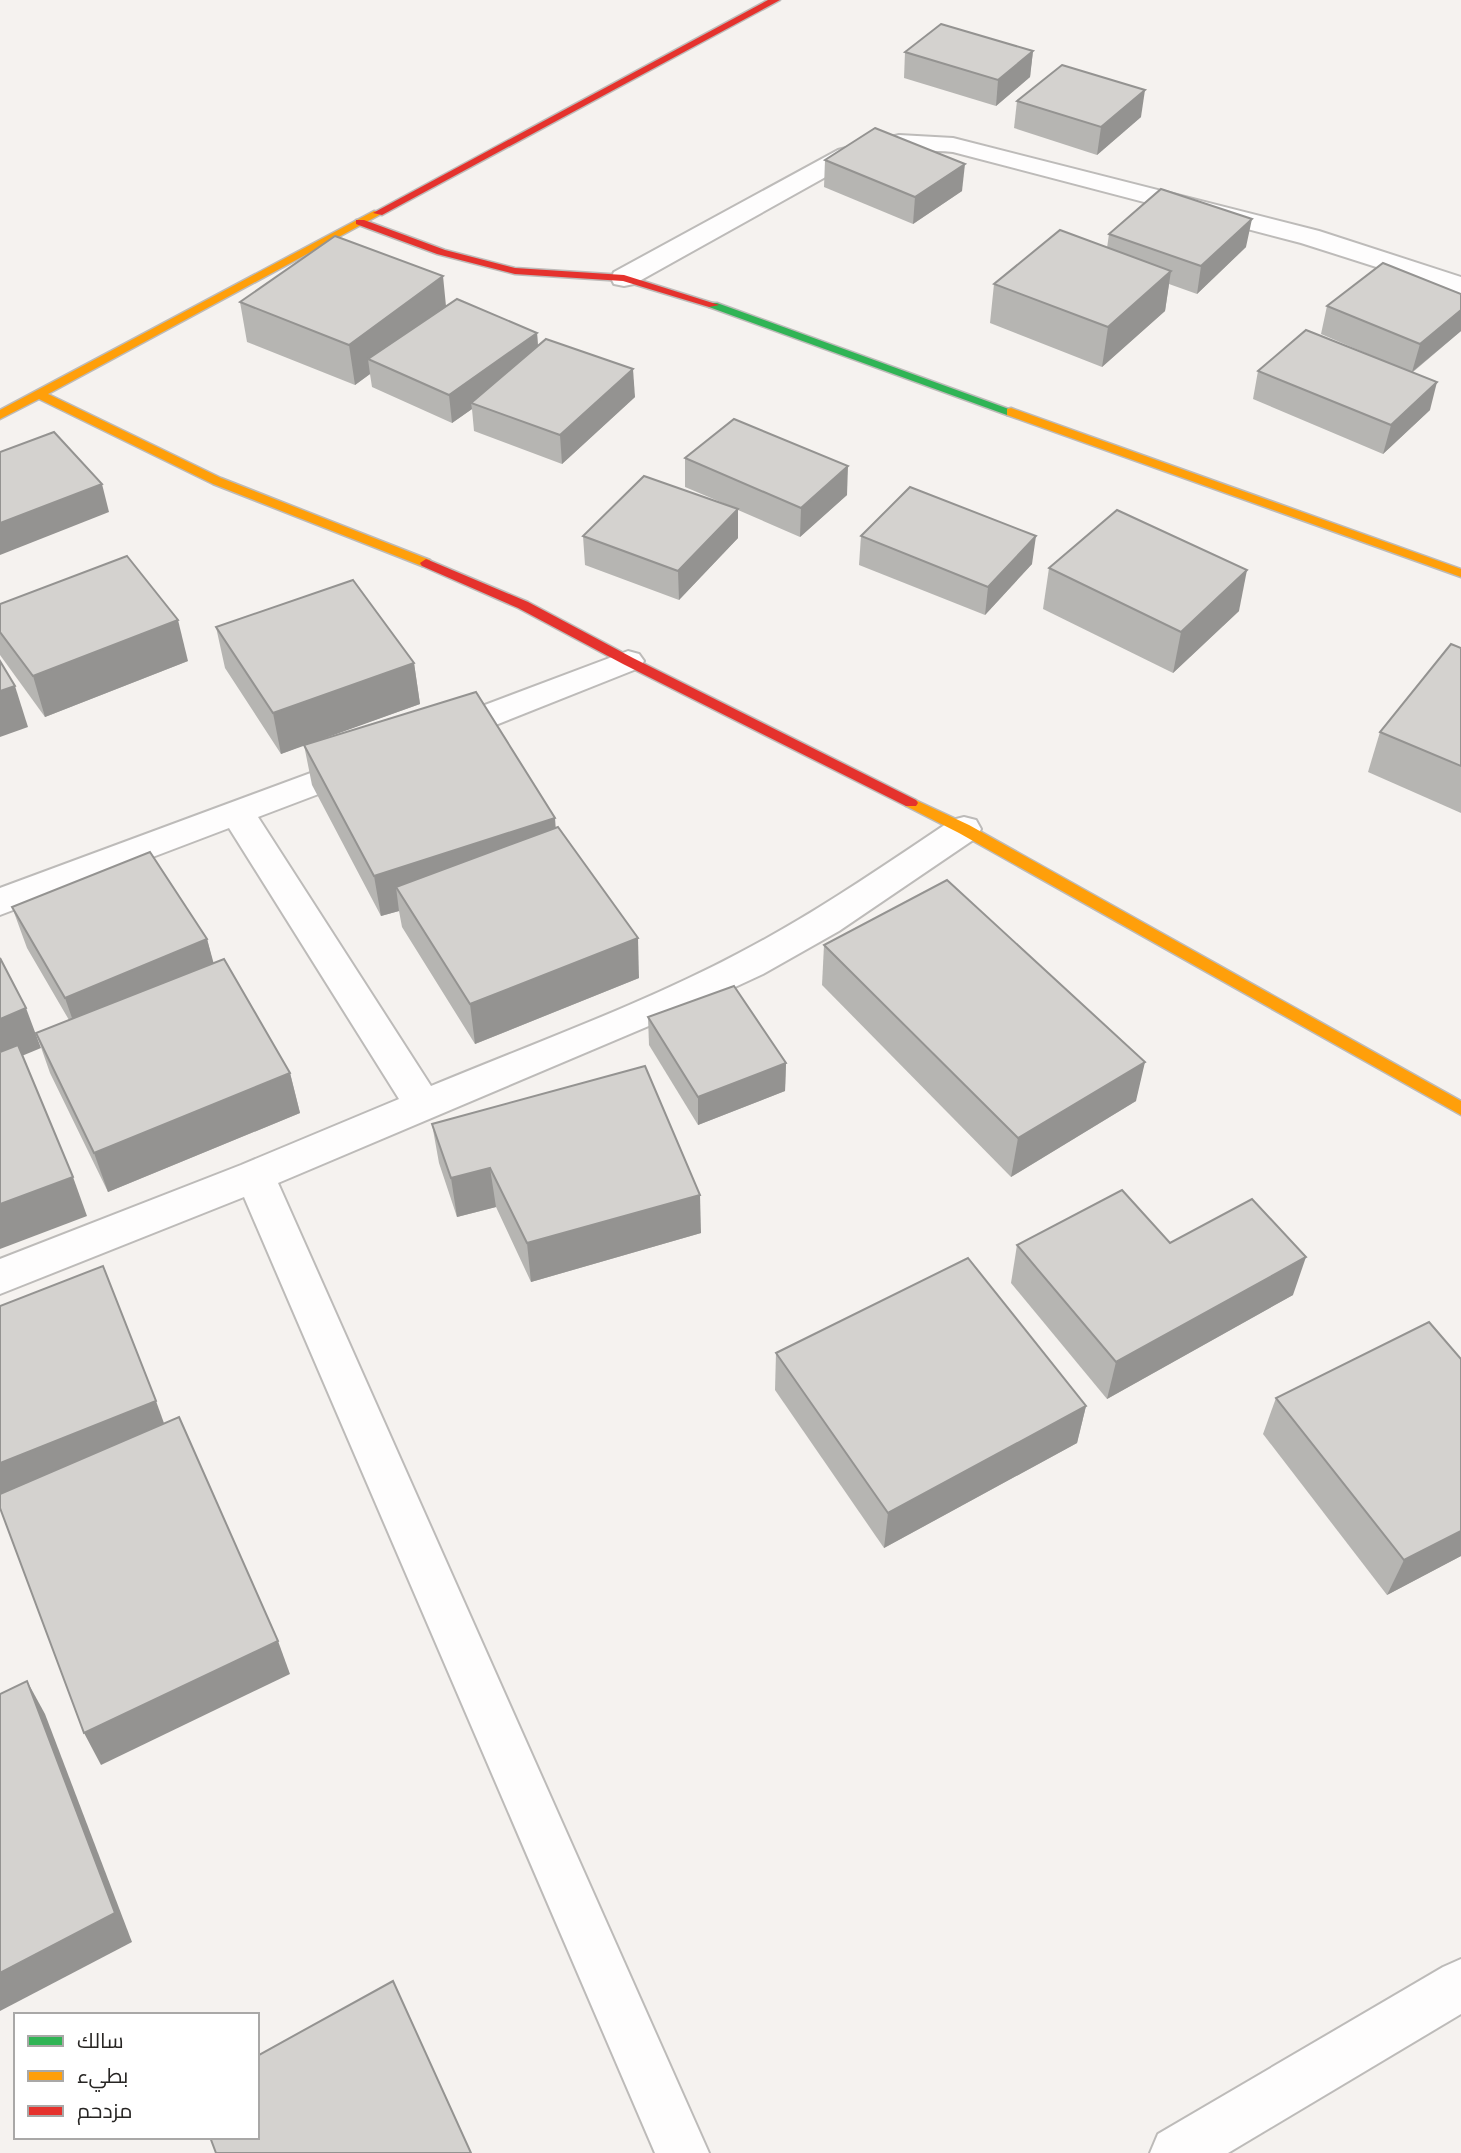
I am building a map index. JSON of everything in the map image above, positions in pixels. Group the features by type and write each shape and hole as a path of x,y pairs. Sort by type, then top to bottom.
{"street":[{"path":"0,415 775,0"},
{"path":"624,278 847,155 881,144 915,141 953,145 1193,205 1310,237 1461,286"},
{"path":"360,222 441,253 515,271 624,278 678,293 1461,573"},
{"path":"40,395 217,481 424,562 523,605 628,661 964,828 1461,1109"},
{"path":"0,902 238,814 628,661"},
{"path":"238,814 423,1105"},
{"path":"0,1278 255,1176 664,1004 750,964 826,922 964,828"},
{"path":"255,1176 682,2153"},
{"path":"1177,2153 1461,1985"}],"building":[{"path":"941,24 1033,51 998,80 905,52"},
{"path":"1062,65 1145,90 1101,127 1017,101"},
{"path":"875,128 965,164 915,197 825,160"},
{"path":"1161,189 1252,219 1201,266 1109,234"},
{"path":"1060,230 1171,271 1108,327 994,284"},
{"path":"335,236 443,276 349,345 240,302"},
{"path":"1383,263 1461,294 1461,310 1420,344 1327,306"},
{"path":"457,299 537,333 449,395 368,359"},
{"path":"1306,330 1437,382 1391,425 1258,371"},
{"path":"546,339 633,369 560,435 471,403"},
{"path":"734,419 848,466 801,508 685,458"},
{"path":"54,432 102,484 0,523 0,452"},
{"path":"644,476 738,509 678,571 583,536"},
{"path":"910,487 1036,536 988,587 861,536"},
{"path":"1117,510 1247,570 1181,632 1049,568"},
{"path":"127,556 178,620 33,676 0,632 0,604"},
{"path":"353,580 414,663 273,713 216,627"},
{"path":"1451,644 1461,648 1461,766 1380,732"},
{"path":"0,661 15,686 0,691"},
{"path":"476,692 555,818 374,876 304,745"},
{"path":"558,827 638,938 470,1004 396,887"},
{"path":"150,852 207,939 65,998 12,907"},
{"path":"947,880 1145,1062 1018,1138 824,945"},
{"path":"0,958 26,1008 0,1019"},
{"path":"224,959 290,1073 94,1153 36,1033"},
{"path":"734,986 786,1063 698,1097 648,1017"},
{"path":"18,1045 73,1177 0,1204 0,1052"},
{"path":"645,1066 700,1195 527,1243 490,1168 451,1178 432,1124"},
{"path":"1122,1190 1170,1243 1252,1199 1306,1257 1116,1362 1017,1245"},
{"path":"968,1258 1086,1406 888,1513 776,1353"},
{"path":"103,1266 156,1401 0,1463 0,1306"},
{"path":"1429,1322 1461,1359 1461,1531 1404,1560 1276,1398"},
{"path":"179,1417 278,1641 84,1733 0,1508 0,1494"},
{"path":"27,1681 115,1913 0,1973 0,1694"},
{"path":"393,1981 471,2153 216,2153 211,2139 259,2139 259,2055"}],"traffic: fast":[{"path":"713,305 1011,412"}],"traffic: slow":[{"path":"0,415 378,213"},
{"path":"40,395 217,481 426,563"},
{"path":"1011,412 1461,573"},
{"path":"911,803 964,829 1461,1109"}],"traffic: jam":[{"path":"378,213 775,0"},
{"path":"360,222 441,252 515,271 624,278 713,305"},
{"path":"426,563 523,605 628,661 911,803"}]}
